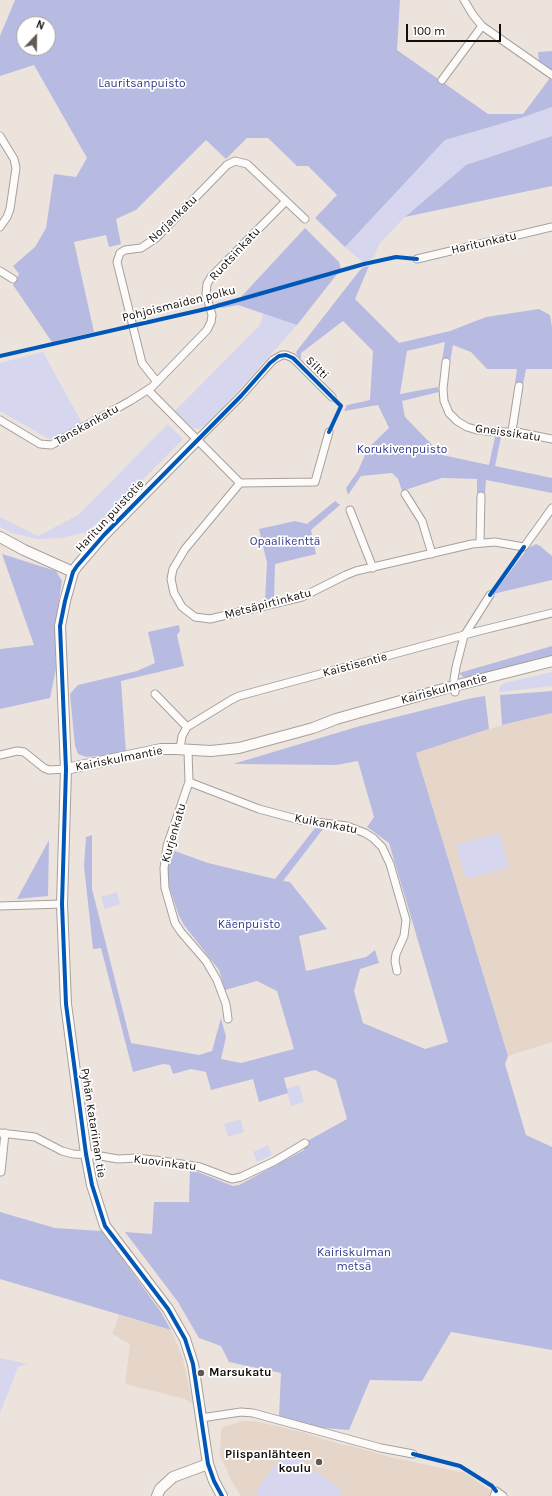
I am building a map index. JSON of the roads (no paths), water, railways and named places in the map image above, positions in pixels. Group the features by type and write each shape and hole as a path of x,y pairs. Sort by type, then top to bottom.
{"street":[{"path":"464,0 482,26 552,75"},
{"path":"442,80 482,26"},
{"path":"0,136 14,159 16,168 10,209 7,218 0,227"},
{"name":"Norjankatu","path":"240,483 197,440 152,386 142,363 117,262 120,254 125,250 141,248 156,238 227,165 235,161 247,164 305,219"},
{"name":"Ruotsinkatu","path":"152,386 208,330 212,315 206,294 207,284 211,277 286,201"},
{"name":"Haritunkatu","path":"416,259 552,227"},
{"path":"0,271 13,279"},
{"name":"Siltti","path":"286,355 293,358 332,397"},
{"name":"Haritun puistotie","path":"66,769 60,626 64,601 76,566 104,535 241,396 273,360 279,356 286,355"},
{"name":"Gneissikatu","path":"446,362 443,396 446,407 452,417 462,424 477,430 496,432 512,431 552,439"},
{"name":"Tanskankatu","path":"0,420 40,444 51,445 69,436 152,386"},
{"path":"512,431 519,386"},
{"path":"240,483 315,482 329,432"},
{"name":"Metsäpirtinkatu","path":"240,483 185,549 177,560 173,569 171,579 174,594 182,607 190,614 200,618 210,619 302,597 346,575 480,543 495,542 524,546 552,508"},
{"path":"406,494 422,521 432,554"},
{"path":"480,543 481,496"},
{"path":"350,510 373,568"},
{"path":"0,537 24,550 73,572"},
{"path":"455,688 456,667 464,636 490,595"},
{"name":"Kaistisentie","path":"187,727 239,696 552,613"},
{"name":"Kairiskulmantie","path":"66,769 161,750 211,751 239,748 313,728 362,718 455,688 552,661"},
{"name":"Kairiskulmantie","path":"455,688 552,668"},
{"path":"155,694 187,727 182,736 184,750"},
{"name":"Kurjenkatu","path":"184,750 189,782 168,846 164,868 165,888 175,923 206,961 218,980 226,1004 228,1019"},
{"path":"0,754 17,751 24,752 44,768 49,770 66,769"},
{"name":"Pyhän Katariinan tie","path":"66,769 62,904 66,1004 86,1154 92,1185 105,1226 168,1309 185,1339 192,1364 208,1464 214,1481 222,1496"},
{"name":"Kuikankatu","path":"189,782 259,809 300,820 347,826 365,833 382,847 390,864 406,920 404,936 396,954 395,961 398,971"},
{"path":"0,906 62,904"},
{"path":"1,1172 2,1133"},
{"name":"Kuovinkatu","path":"2,1133 36,1137 62,1151 73,1154 86,1154 118,1159 136,1158 200,1166 232,1179 241,1177 275,1161 305,1144"},
{"path":"201,1418 241,1412 253,1412 381,1448 413,1454"},
{"path":"157,1496 160,1489 173,1477 208,1464"},
{"path":"495,1493 503,1496"}],"place":[{"name":"Marsukatu","path":"201,1373"},
{"name":"Piispanlähteen koulu","path":"319,1462"}],"park label":[{"name":"Lauritsanpuisto","path":"142,84"},
{"name":"Korukivenpuisto","path":"402,450"},
{"name":"Opaalikenttä","path":"285,542"},
{"name":"Käenpuisto","path":"249,925"},
{"name":"Kairiskulman metsä","path":"354,1260"}]}
